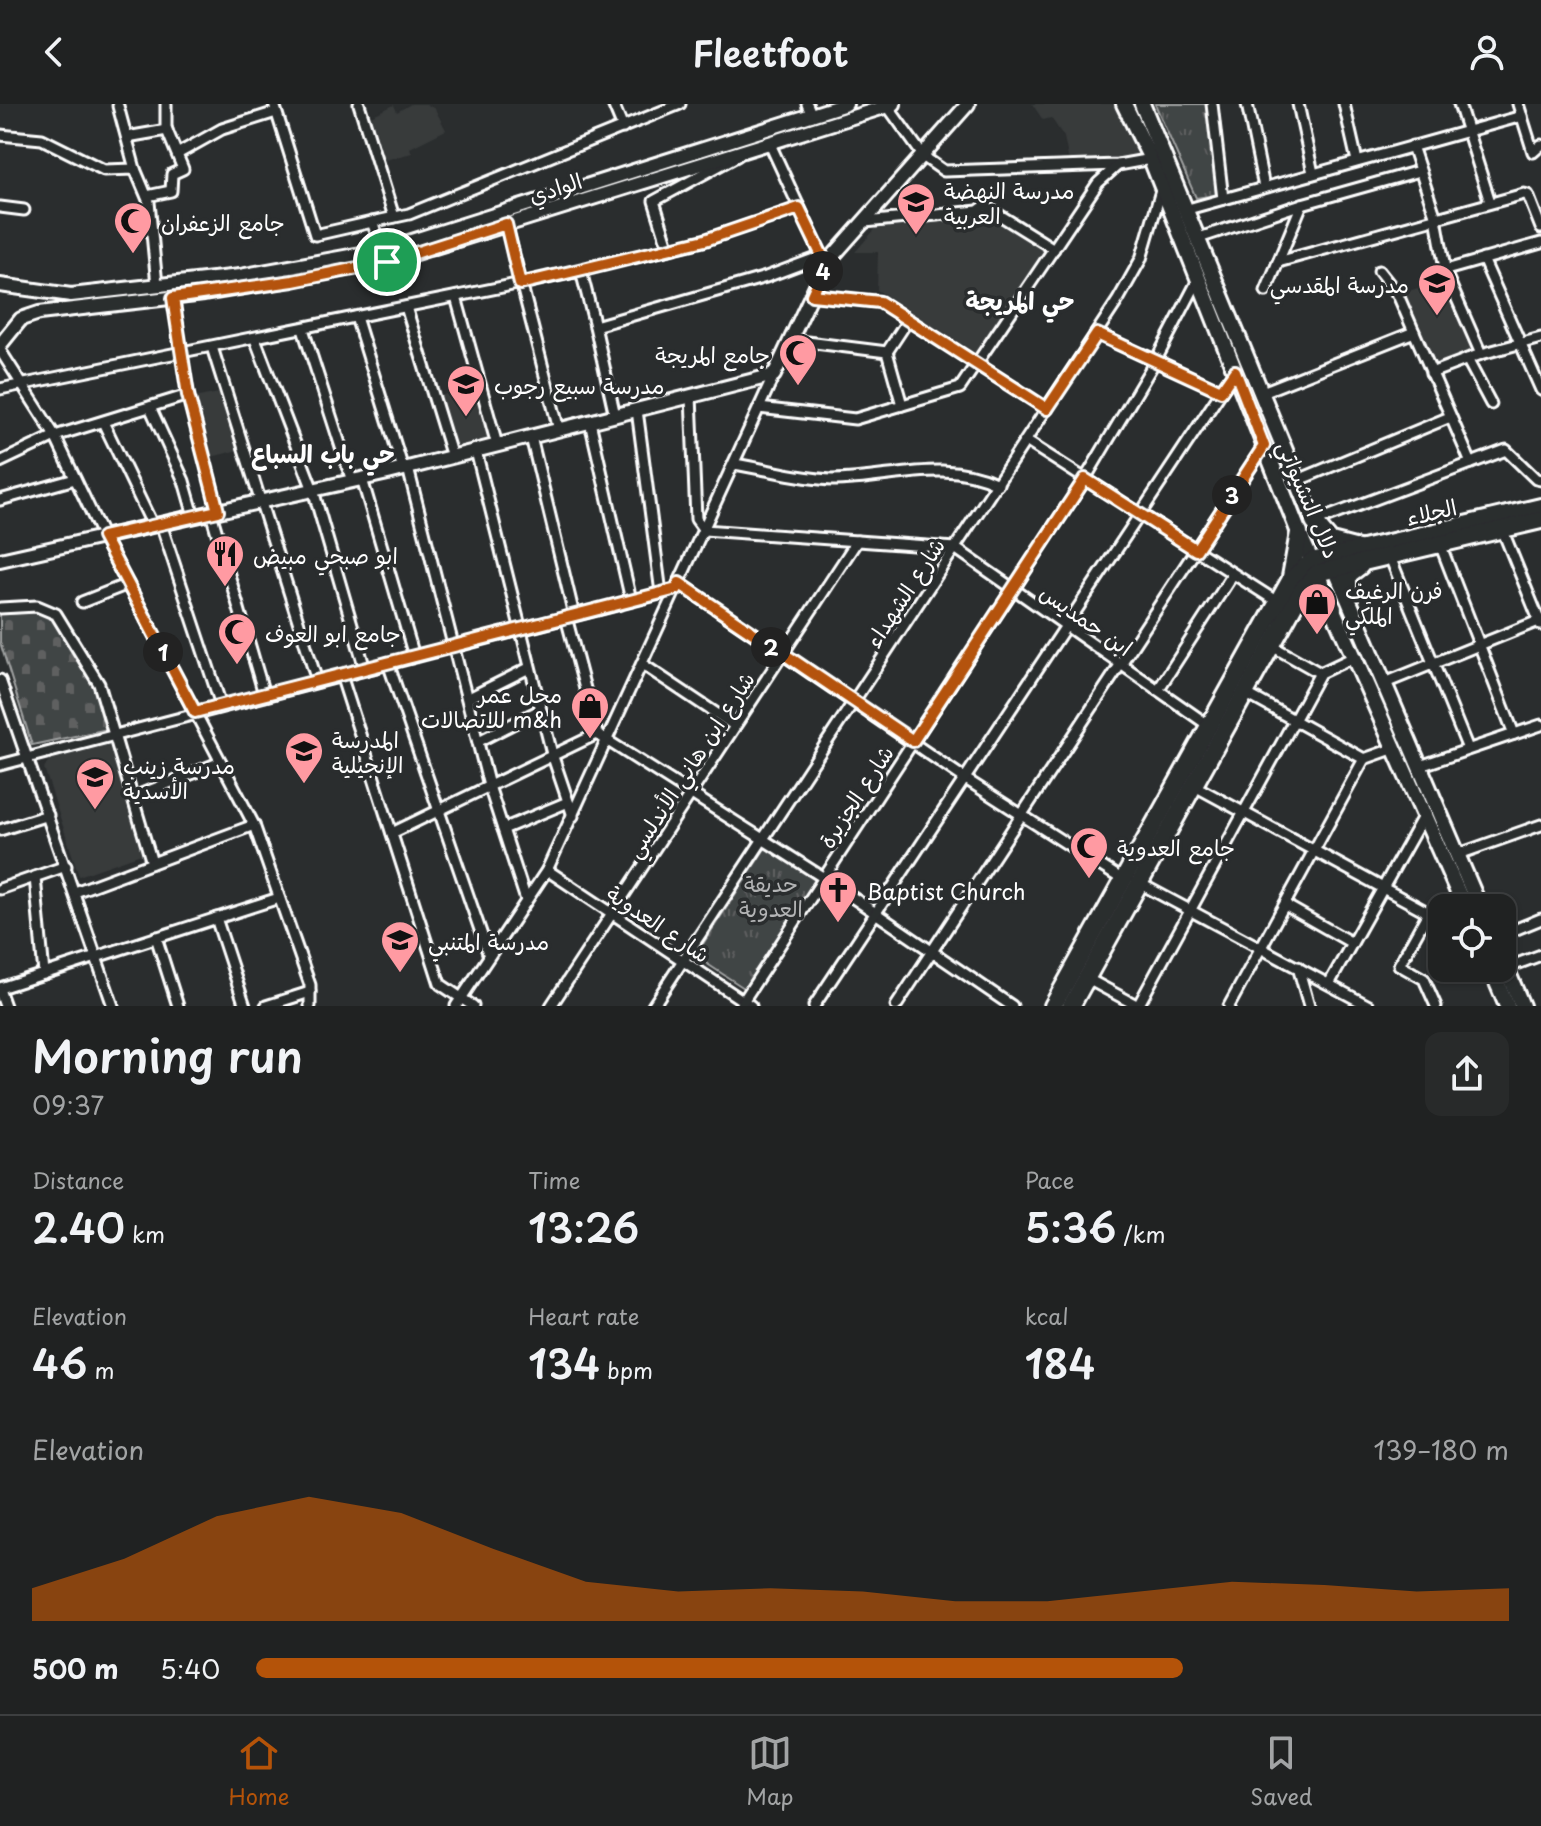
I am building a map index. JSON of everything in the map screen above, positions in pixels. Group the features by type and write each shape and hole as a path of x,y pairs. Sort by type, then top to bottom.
{"highway":[{"name":"الجلاء","path":"1315,567 1367,556 1541,507"},
{"name":"الجلاء","path":"1367,556 1390,557 1541,520"},
{"path":"1314,522 1331,542 1367,556 1348,575 1345,584 1348,596"},
{"path":"1053,1006 1193,785 1272,646 1297,583 1299,533"},
{"path":"1071,1006 1208,725 1276,601 1315,567"},
{"path":"1297,583 1320,591 1333,608"}],"main road":[{"name":"الوادي","path":"0,285 71,295 240,276 383,250 810,110 846,104"},
{"path":"0,560 357,480 774,375 812,295 824,260 865,222 968,104"},
{"name":"دلال النشيواتي","path":"1124,104 1151,159 1299,533 1459,894"},
{"name":"دلال النشيواتي","path":"1142,104 1188,209 1296,481 1474,894"},
{"name":"الوادي","path":"0,348 21,319 39,313 293,281 387,262 889,105"},
{"path":"1503,982 1507,1006"},
{"path":"1509,982 1522,1006"}],"street":[{"path":"147,196 171,191 172,174 183,169 167,130 166,104"},
{"path":"359,104 394,217"},
{"path":"613,104 623,128"},
{"path":"179,153 222,129 275,108 315,235 394,217 680,104"},
{"path":"1212,104 1223,199"},
{"path":"1247,104 1264,187"},
{"path":"1298,104 1313,173"},
{"path":"1344,104 1357,161"},
{"path":"1459,104 1490,202"},
{"path":"1518,104 1533,152 1541,145"},
{"path":"889,105 924,157 944,171 1118,165 1151,159"},
{"path":"118,106 135,169 147,196 157,285"},
{"path":"1188,209 1522,116"},
{"path":"127,137 167,130"},
{"path":"0,135 42,139 104,170 135,169"},
{"path":"595,326 824,260 769,142"},
{"path":"1412,146 1436,218 1446,270 1481,354"},
{"path":"669,249 654,201 750,148"},
{"path":"759,408 842,420 960,388 1098,183 1118,165"},
{"path":"1199,238 1302,204 1419,171"},
{"name":"شارع الشهداء","path":"653,1006 1097,334 1141,259 1162,187"},
{"path":"1278,262 1490,202 1528,195 1541,228"},
{"path":"1266,291 1302,204"},
{"path":"865,222 978,211 985,206 1054,249"},
{"path":"0,207 24,210"},
{"path":"0,389 581,271 669,249 799,208"},
{"path":"372,222 383,250"},
{"path":"506,224 559,430"},
{"path":"1446,270 1541,243"},
{"path":"1483,259 1541,390"},
{"path":"581,271 615,416"},
{"path":"1379,271 1398,295 1471,463"},
{"name":"شارع الجزيرة","path":"745,1004 1085,479 1155,361 1199,278"},
{"path":"812,295 880,302 1047,409"},
{"path":"456,297 497,445"},
{"path":"173,298 188,395 214,512 264,694"},
{"path":"406,307 452,457"},
{"path":"356,317 406,468 469,698 489,786 526,900"},
{"path":"902,405 887,352 908,320"},
{"path":"303,329 357,480 414,656"},
{"path":"1260,393 1414,332"},
{"path":"1097,334 1221,391"},
{"path":"1431,373 1481,354 1541,338"},
{"path":"255,339 313,490 365,669"},
{"path":"791,340 887,352"},
{"path":"212,347 263,501 317,681"},
{"path":"0,348 20,385 55,436 103,537 254,825 310,992 310,1006"},
{"path":"1467,359 1491,404"},
{"path":"814,1006 1235,371"},
{"path":"458,1002 547,870 774,375"},
{"path":"0,462 55,436 188,395"},
{"path":"691,396 696,519 704,530 955,548"},
{"path":"150,407 184,481 194,516"},
{"path":"637,410 661,593"},
{"path":"1296,481 1450,417"},
{"path":"103,422 157,525 221,705"},
{"path":"590,422 631,600"},
{"path":"531,437 597,734"},
{"path":"1026,441 1276,601"},
{"path":"896,1006 1264,446"},
{"path":"1314,522 1506,450 1536,479 1541,480"},
{"path":"476,451 540,710 573,816"},
{"path":"734,464 831,480 952,469 973,472 998,484"},
{"path":"0,500 75,479"},
{"path":"1385,683 1540,622 1502,529"},
{"name":"شارع ابن هاني الأندلسي","path":"551,1006 857,541"},
{"path":"1440,544 1514,734"},
{"name":"ابن حمديس","path":"955,548 1208,725"},
{"path":"1390,557 1468,749"},
{"path":"1158,690 1233,574"},
{"path":"82,602 128,584"},
{"path":"0,765 27,755 661,593 678,586"},
{"path":"678,586 854,701 964,778 1131,881 1191,909 1369,1006"},
{"path":"0,608 37,606 56,614 104,694 152,863"},
{"path":"1272,646 1320,673"},
{"path":"1086,978 1138,1006 1320,673 1354,657"},
{"path":"388,663 489,956"},
{"path":"642,664 735,726"},
{"path":"469,698 529,668"},
{"path":"341,675 440,984 458,1002 473,1006"},
{"path":"0,680 3,699 27,755 113,1006"},
{"path":"1245,693 1364,759"},
{"path":"479,741 540,710"},
{"path":"1420,766 1541,725"},
{"path":"392,833 597,734 608,738 824,878 1012,1006"},
{"path":"1229,1006 1364,759 1395,748"},
{"path":"134,797 221,762"},
{"path":"1193,785 1428,913 1399,965 1424,979 1436,1006"},
{"path":"503,829 568,802"},
{"path":"0,830 48,815"},
{"path":"1329,984 1424,815"},
{"path":"75,892 254,825"},
{"path":"1456,855 1541,825"},
{"path":"0,889 66,866"},
{"name":"شارع العدوية","path":"547,870 745,1004"},
{"path":"35,877 44,974"},
{"path":"5,1006 1,987 279,898"},
{"path":"1285,905 1352,943"},
{"path":"216,918 245,1006"},
{"path":"1516,929 1541,919"},
{"path":"156,937 178,1006"},
{"path":"1516,961 1541,955"},
{"path":"1298,967 1309,1006"},
{"path":"266,1006 310,992"}],"shaded area":[{"path":"411,104 426,104 435,109 446,130 410,148 412,153 385,160 371,116 394,105 397,112"},
{"path":"1032,104 1114,104 1125,120 1138,157 1069,162 1064,137 1051,118 1043,120"},
{"path":"984,210 1045,252 976,356 877,290 878,252 855,252 877,227 980,215"},
{"path":"1445,279 1474,349 1471,353 1432,366 1403,293"},
{"name":"مدرسة سبيع رجوب","path":"476,383 491,441 455,451 440,396"},
{"path":"223,392 242,449 208,458 194,398"},
{"name":"مدرسة زينب الأسدية","path":"111,740 144,853 79,876 44,768 54,752"}],"green space":[{"path":"1155,104 1209,104 1216,195 1196,198"},
{"path":"42,612 56,622 102,695 108,729 32,745 0,642 0,614"},
{"name":"حديقة العدوية","path":"766,847 819,878 744,988 695,956"}],"place":[{"name":"مدرسة النهضة العربية","path":"916,236"},
{"name":"جامع الزعفران","path":"133,255"},
{"name":"مدرسة المقدسي","path":"1437,317"},
{"name":"جامع المريجة","path":"798,387"},
{"name":"مدرسة سبيع رجوب","path":"466,418"},
{"name":"ابو صبحي مبيض","path":"225,588"},
{"name":"فرن الرغيف الملكي","path":"1317,636"},
{"name":"جامع ابو العوف","path":"237,666"},
{"name":"محل عمر للاتصالات m&h","path":"590,740"},
{"name":"المدرسة الإنجيلية","path":"304,785"},
{"name":"مدرسة زينب الأسدية","path":"95,811"},
{"name":"جامع العدوية","path":"1089,880"},
{"name":"Baptist Church","path":"838,924"},
{"name":"مدرسة المتنبي","path":"400,974"}],"district":[{"name":"حي المريجة","path":"1020,300"},
{"name":"حي باب السباع","path":"323,453"}],"route":[{"path":"799,208 826,264 812,295 880,302 1047,409 1097,334 1221,391 1235,371 1264,446 1196,550 1085,479 913,741 679,583 677,589 195,712 103,537 218,511 188,395 173,298 293,281 387,262 506,224 520,284 705,240 799,208"}]}
